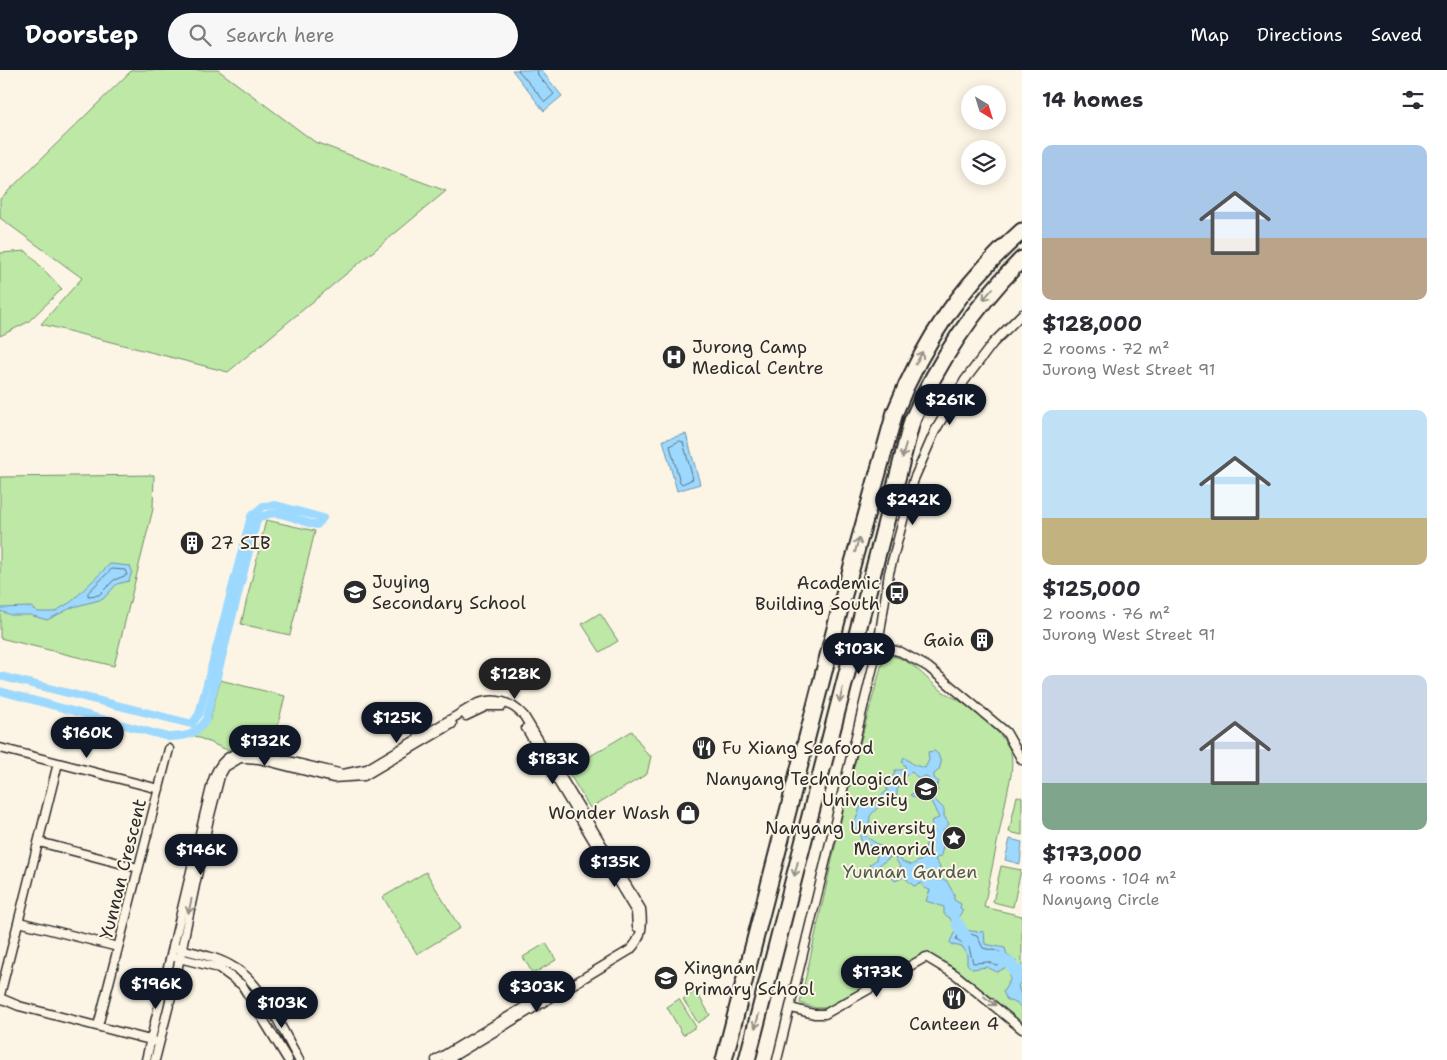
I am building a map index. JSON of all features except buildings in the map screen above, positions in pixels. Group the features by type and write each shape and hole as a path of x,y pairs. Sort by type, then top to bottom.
{"highway":[{"path":"724,1060 835,628 894,412 907,382 935,329 946,313 992,259 1022,231"},
{"path":"747,1060 912,421 935,370 958,334 982,302 1022,259"}],"street":[{"path":"777,1060 878,646 889,573 914,478 929,444 964,380 998,338 1022,314"},
{"path":"878,646 901,652 928,667 1006,732 1022,760"},
{"path":"155,1060 155,1041 172,946 212,783 222,763 231,755 246,751 343,774 356,772 377,763 478,703 487,700 509,704 524,716 641,909 642,930 638,942 630,950 448,1060"},
{"path":"146,1060 155,1041 179,958 208,823 220,776 225,767 240,758 246,758 259,759 333,778 364,776 472,712 487,706 506,708 521,719 636,912 637,930 633,939 626,947 436,1060"},
{"path":"0,748 159,789"},
{"name":"Yunnan Crescent","path":"98,1026 169,749"},
{"path":"58,763 0,996 18,1006 155,1041"},
{"path":"39,842 138,868"},
{"path":"19,922 118,947"},
{"path":"172,946 219,960 235,968 248,979 267,1003 299,1060"},
{"path":"170,956 219,968 231,974 242,985 288,1060"},
{"path":"790,1008 822,1015 922,959 930,958 956,975 1022,1029"},
{"path":"257,1010 267,1003"}],"green space":[{"path":"132,70 218,70 315,142 446,191 228,372 41,324 82,278 0,218 0,199"},
{"path":"26,251 62,289 28,322 0,336 0,253"},
{"path":"154,475 153,509 114,666 0,638 0,477"},
{"path":"266,520 315,531 290,635 241,624"},
{"path":"600,613 618,641 600,652 582,624"},
{"name":"Yunnan Garden","path":"884,656 894,656 911,664 941,690 973,710 991,725 1009,748 1012,761 1011,775 984,907 1022,916 1022,1024 987,994 931,955 922,955 829,1008 816,1008 800,1003 850,780"},
{"path":"220,680 285,696 272,748 244,745 227,750 195,736 210,720"},
{"path":"632,731 647,754 651,756 647,774 590,808 567,770"},
{"path":"1017,796 1022,797 1022,835 1009,832"},
{"path":"1001,866 1021,870 1013,907 993,902"},
{"path":"426,872 460,928 417,954 383,897"},
{"path":"546,943 556,960 533,974 523,957"},
{"path":"696,991 710,1015 698,1023 683,999"},
{"path":"679,999 696,1027 683,1035 667,1007"}],"water":[{"path":"512,70 541,70 562,96 544,111"},
{"path":"686,434 700,484 677,491 663,440"},
{"path":"110,564 130,566 132,571 129,581 117,584 103,599 73,607 47,620 30,615 11,615 0,611 0,608 31,607 38,612 54,612 71,602"},
{"path":"934,751 938,754 941,763 939,770 934,774 934,778 939,782 936,787 938,790 933,798 944,809 944,816 949,824 943,830 944,841 941,856 935,859 940,867 936,877 938,880 946,880 954,894 954,900 961,904 960,908 963,910 958,918 959,922 953,924 950,918 944,914 944,907 926,901 930,890 924,888 922,883 914,886 904,877 895,881 892,878 902,870 895,858 900,858 902,862 911,865 923,859 926,844 933,831 931,821 939,818 930,799 915,798 910,795 922,788 927,789 931,784 928,778 925,776 919,779 912,772 900,779 901,785 897,790 897,795 888,805 878,807 870,816 869,827 865,836 882,847 885,854 891,857 879,865 881,874 872,870 869,865 876,860 878,851 875,849 870,852 869,845 862,843 859,832 853,827 861,805 868,803 876,805 878,798 887,791 887,782 894,775 895,770 902,770 906,767 902,762 904,757 914,765 925,768 929,760 928,752"},
{"path":"1010,839 1022,842 1020,864 1005,860"},
{"path":"963,927 970,931 984,932 985,944 1005,948 1007,955 1017,962 997,972 987,967 972,969 967,964 967,955 963,947 952,945 950,942 955,931"},
{"path":"1022,969 1022,981 1018,986 1022,998 1022,1009 1018,1004 1007,1000 1003,992 1010,980 1010,974"}],"waterway":[{"path":"0,676 192,724 199,714 251,516 263,506 276,505 323,518 317,525 278,514 264,515 257,520 206,720 194,732 168,737 0,691"},
{"path":"957,923 968,941"},
{"path":"996,957 1011,964 1014,971 1022,972"}],"place":[{"name":"Jurong Camp Medical Centre","path":"674,357"},
{"name":"27 SIB","path":"192,543"},
{"name":"Juying Secondary School","path":"355,592"},
{"name":"Academic Building South","path":"897,593"},
{"name":"Gaia","path":"982,640"},
{"name":"Fu Xiang Seafood","path":"704,748"},
{"name":"Nanyang Technological University","path":"926,789"},
{"name":"Wonder Wash","path":"688,813"},
{"name":"Nanyang University Memorial","path":"954,838"},
{"name":"Xingnan Primary School","path":"666,978"},
{"name":"Canteen 4","path":"954,998"}]}
